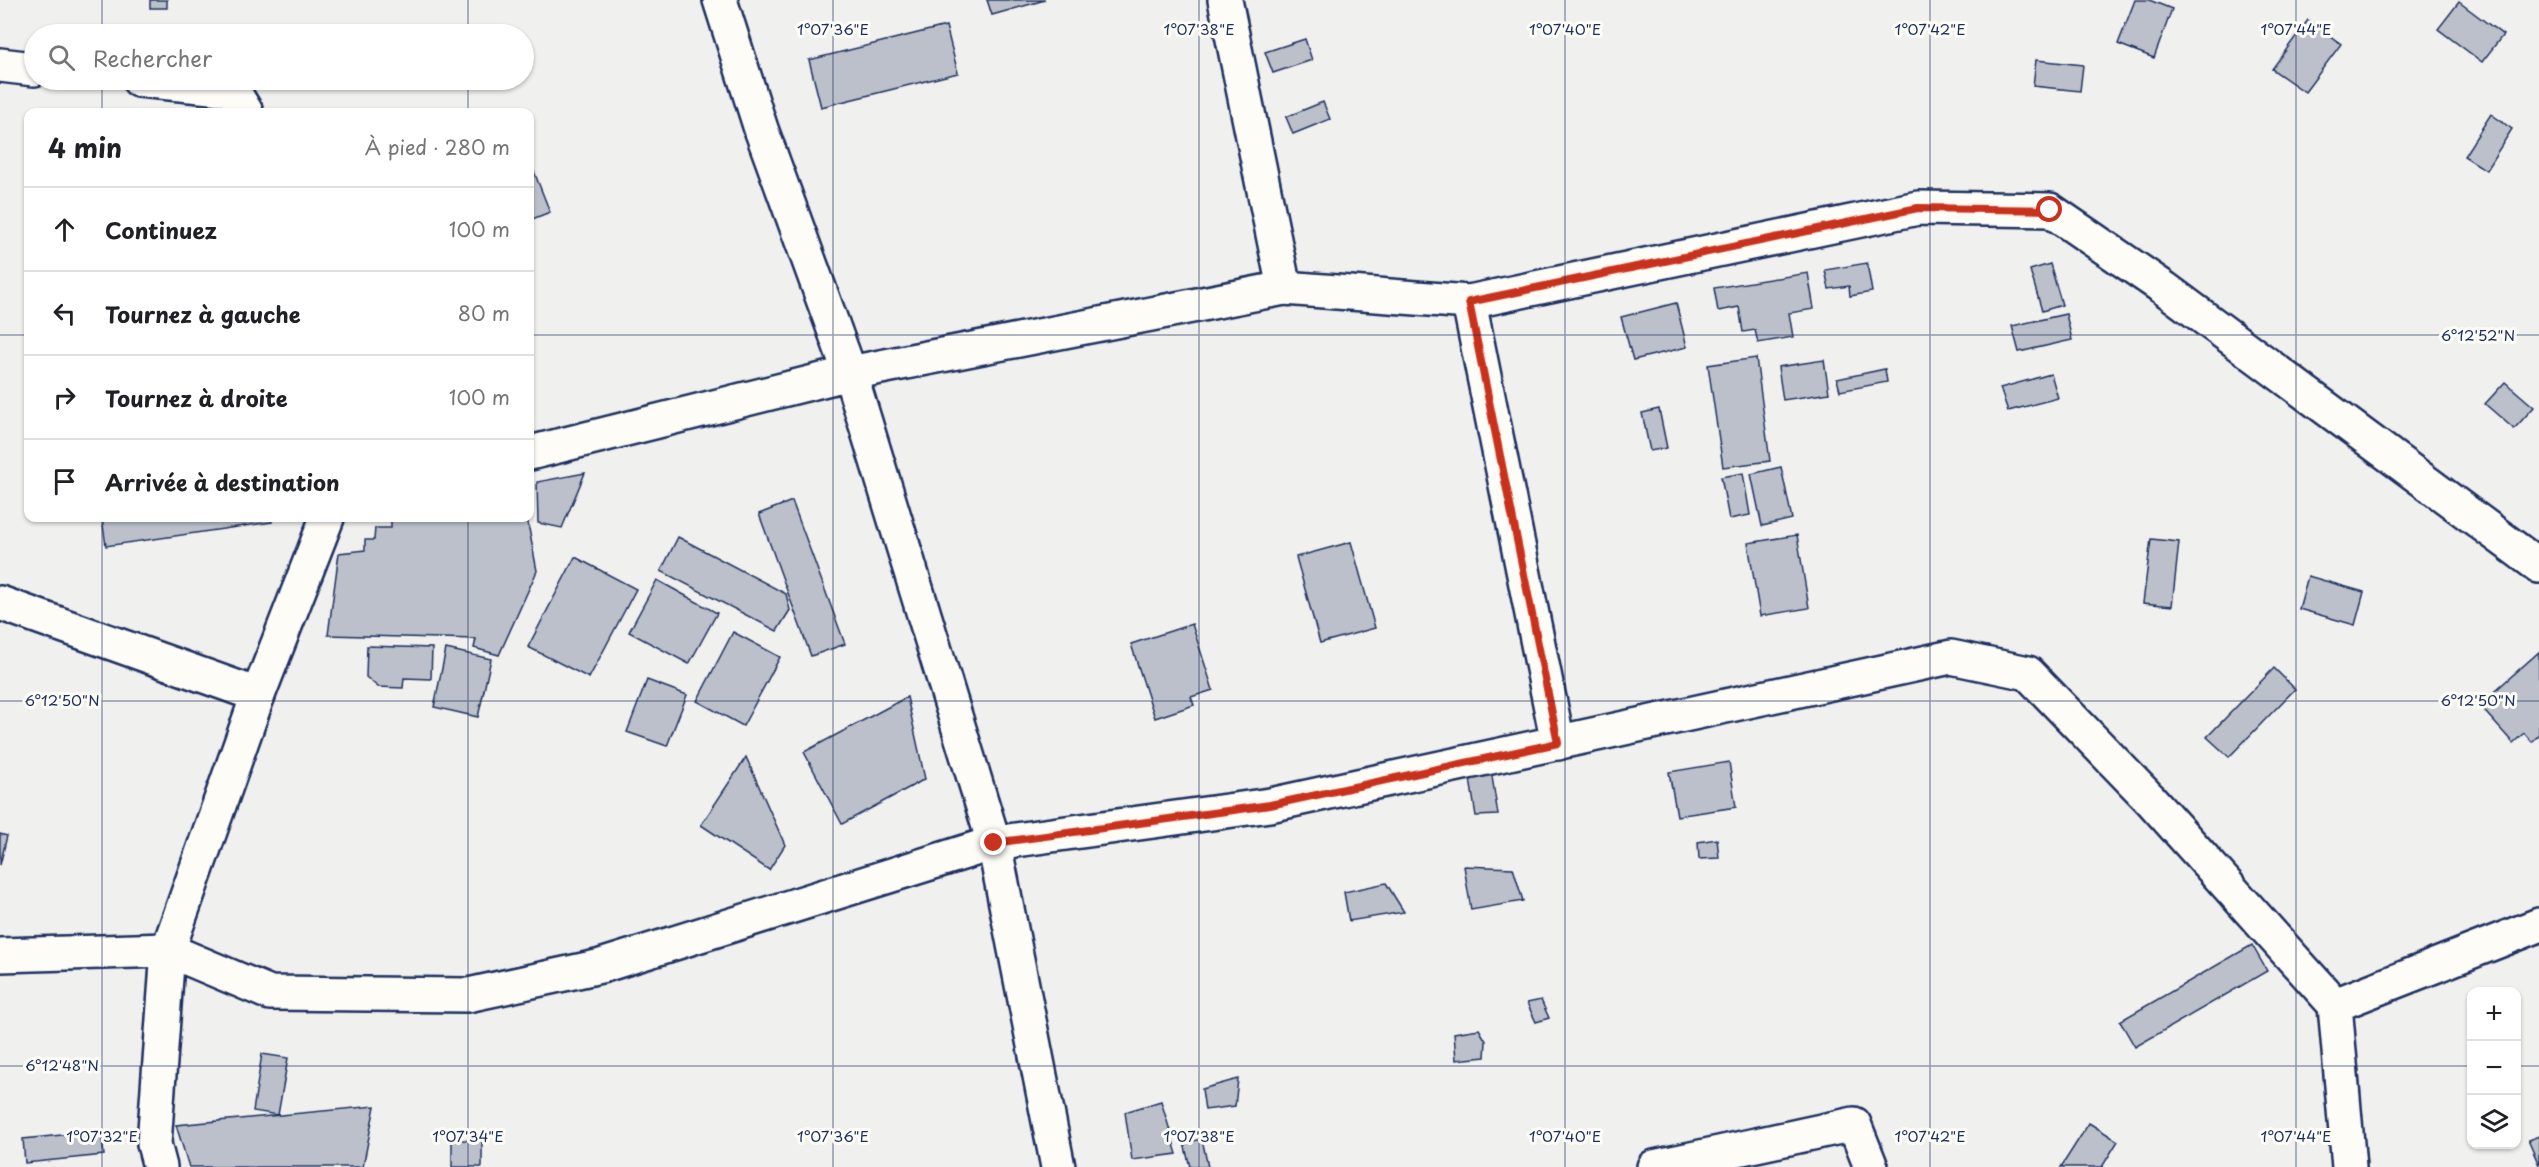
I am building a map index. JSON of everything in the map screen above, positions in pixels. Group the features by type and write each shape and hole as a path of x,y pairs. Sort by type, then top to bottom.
{"street":[{"path":"720,0 761,129 850,373 994,843 1058,1167"},
{"path":"1226,0 1284,288"},
{"path":"0,65 24,68"},
{"path":"233,90 244,108"},
{"path":"534,452 850,373 1284,288 1469,302 1918,208 2050,210 2164,288 2539,566"},
{"path":"1469,302 1558,743"},
{"path":"160,1167 154,1144 168,950 258,695 325,522"},
{"path":"0,603 258,695"},
{"path":"0,955 168,950 270,993 468,995 601,966 994,843 1270,805 1951,657 2028,673 2151,800 2336,1005 2349,1167"},
{"path":"2336,1005 2539,926"},
{"path":"1654,1167 1854,1124 1871,1167"}],"building":[{"path":"150,0 167,0 167,8 150,8"},
{"path":"987,0 1045,0 992,15"},
{"path":"2135,0 2149,0 2172,9 2154,58 2118,44"},
{"path":"2459,2 2503,35 2482,62 2438,29"},
{"path":"2308,20 2341,44 2305,92 2272,69"},
{"path":"946,26 958,73 821,107 809,60"},
{"path":"1305,39 1312,60 1273,73 1265,52"},
{"path":"2036,60 2083,65 2080,91 2033,86"},
{"path":"1323,102 1330,119 1293,134 1286,117"},
{"path":"2491,114 2512,129 2486,170 2464,156"},
{"path":"534,172 550,212 534,218"},
{"path":"1867,263 1872,292 1850,296 1849,286 1829,289 1825,270"},
{"path":"2050,264 2062,305 2042,311 2030,270"},
{"path":"1808,273 1814,309 1789,313 1793,337 1758,343 1755,330 1743,332 1739,307 1718,311 1714,288"},
{"path":"1676,303 1687,347 1633,360 1621,317"},
{"path":"2066,314 2072,340 2019,352 2012,326"},
{"path":"1756,358 1770,461 1723,467 1708,365"},
{"path":"1824,360 1829,393 1783,400 1778,367"},
{"path":"1885,369 1887,382 1840,391 1837,379"},
{"path":"2051,374 2058,398 2008,411 2000,388"},
{"path":"2505,382 2534,407 2514,429 2485,404"},
{"path":"1659,409 1667,448 1650,451 1642,413"},
{"path":"1781,467 1792,519 1762,526 1751,474"},
{"path":"585,473 562,528 538,523 537,482"},
{"path":"1743,473 1750,515 1729,519 1721,477"},
{"path":"792,501 845,644 811,656 759,514"},
{"path":"103,522 272,522 106,546"},
{"path":"391,522 528,522 537,571 499,655 474,648 476,639 328,635 339,553 365,550 365,540 374,540 375,528 391,528"},
{"path":"1797,535 1809,608 1760,616 1748,543"},
{"path":"678,537 786,594 790,610 777,631 661,571"},
{"path":"2151,539 2179,542 2172,606 2143,603"},
{"path":"1351,542 1375,628 1320,643 1296,557"},
{"path":"575,557 636,589 589,678 528,647"},
{"path":"2308,576 2364,592 2355,625 2299,609"},
{"path":"657,580 717,613 689,664 629,632"},
{"path":"1192,624 1213,690 1191,697 1194,705 1155,718 1131,644"},
{"path":"733,632 780,657 743,726 697,701"},
{"path":"367,646 432,648 431,679 404,678 403,688 378,687 366,677"},
{"path":"446,649 491,659 478,717 434,707"},
{"path":"2539,652 2539,735 2532,742 2524,733 2513,743 2479,705"},
{"path":"2274,668 2295,689 2229,757 2207,737"},
{"path":"647,680 687,695 667,746 627,732"},
{"path":"907,697 925,779 842,824 804,752"},
{"path":"746,757 785,845 769,870 701,825"},
{"path":"1729,762 1736,807 1677,816 1669,772"},
{"path":"1491,770 1498,815 1476,816 1469,773"},
{"path":"0,834 7,836 0,865"},
{"path":"1717,839 1719,858 1699,859 1698,842"},
{"path":"1464,866 1513,868 1523,901 1471,910"},
{"path":"1386,883 1404,912 1349,921 1344,892"},
{"path":"2252,945 2267,971 2135,1047 2120,1021"},
{"path":"1541,1000 1549,1018 1536,1022 1527,1003"},
{"path":"1479,1029 1486,1041 1485,1057 1456,1060 1454,1033"},
{"path":"262,1054 288,1058 278,1115 253,1111"},
{"path":"1238,1079 1235,1106 1205,1110 1202,1089"},
{"path":"1161,1101 1177,1154 1132,1160 1125,1112"},
{"path":"375,1106 363,1167 189,1167 176,1125"},
{"path":"2089,1123 2118,1141 2102,1167 2061,1167"},
{"path":"101,1131 104,1155 25,1163 23,1139"},
{"path":"2539,1136 2539,1165 2528,1140"},
{"path":"1202,1139 1208,1167 1190,1167 1184,1143"},
{"path":"452,1140 482,1140 482,1167 452,1167"}],"route":[{"path":"994,843 1270,805 1558,743 1469,302 1918,208 2050,210"}]}
